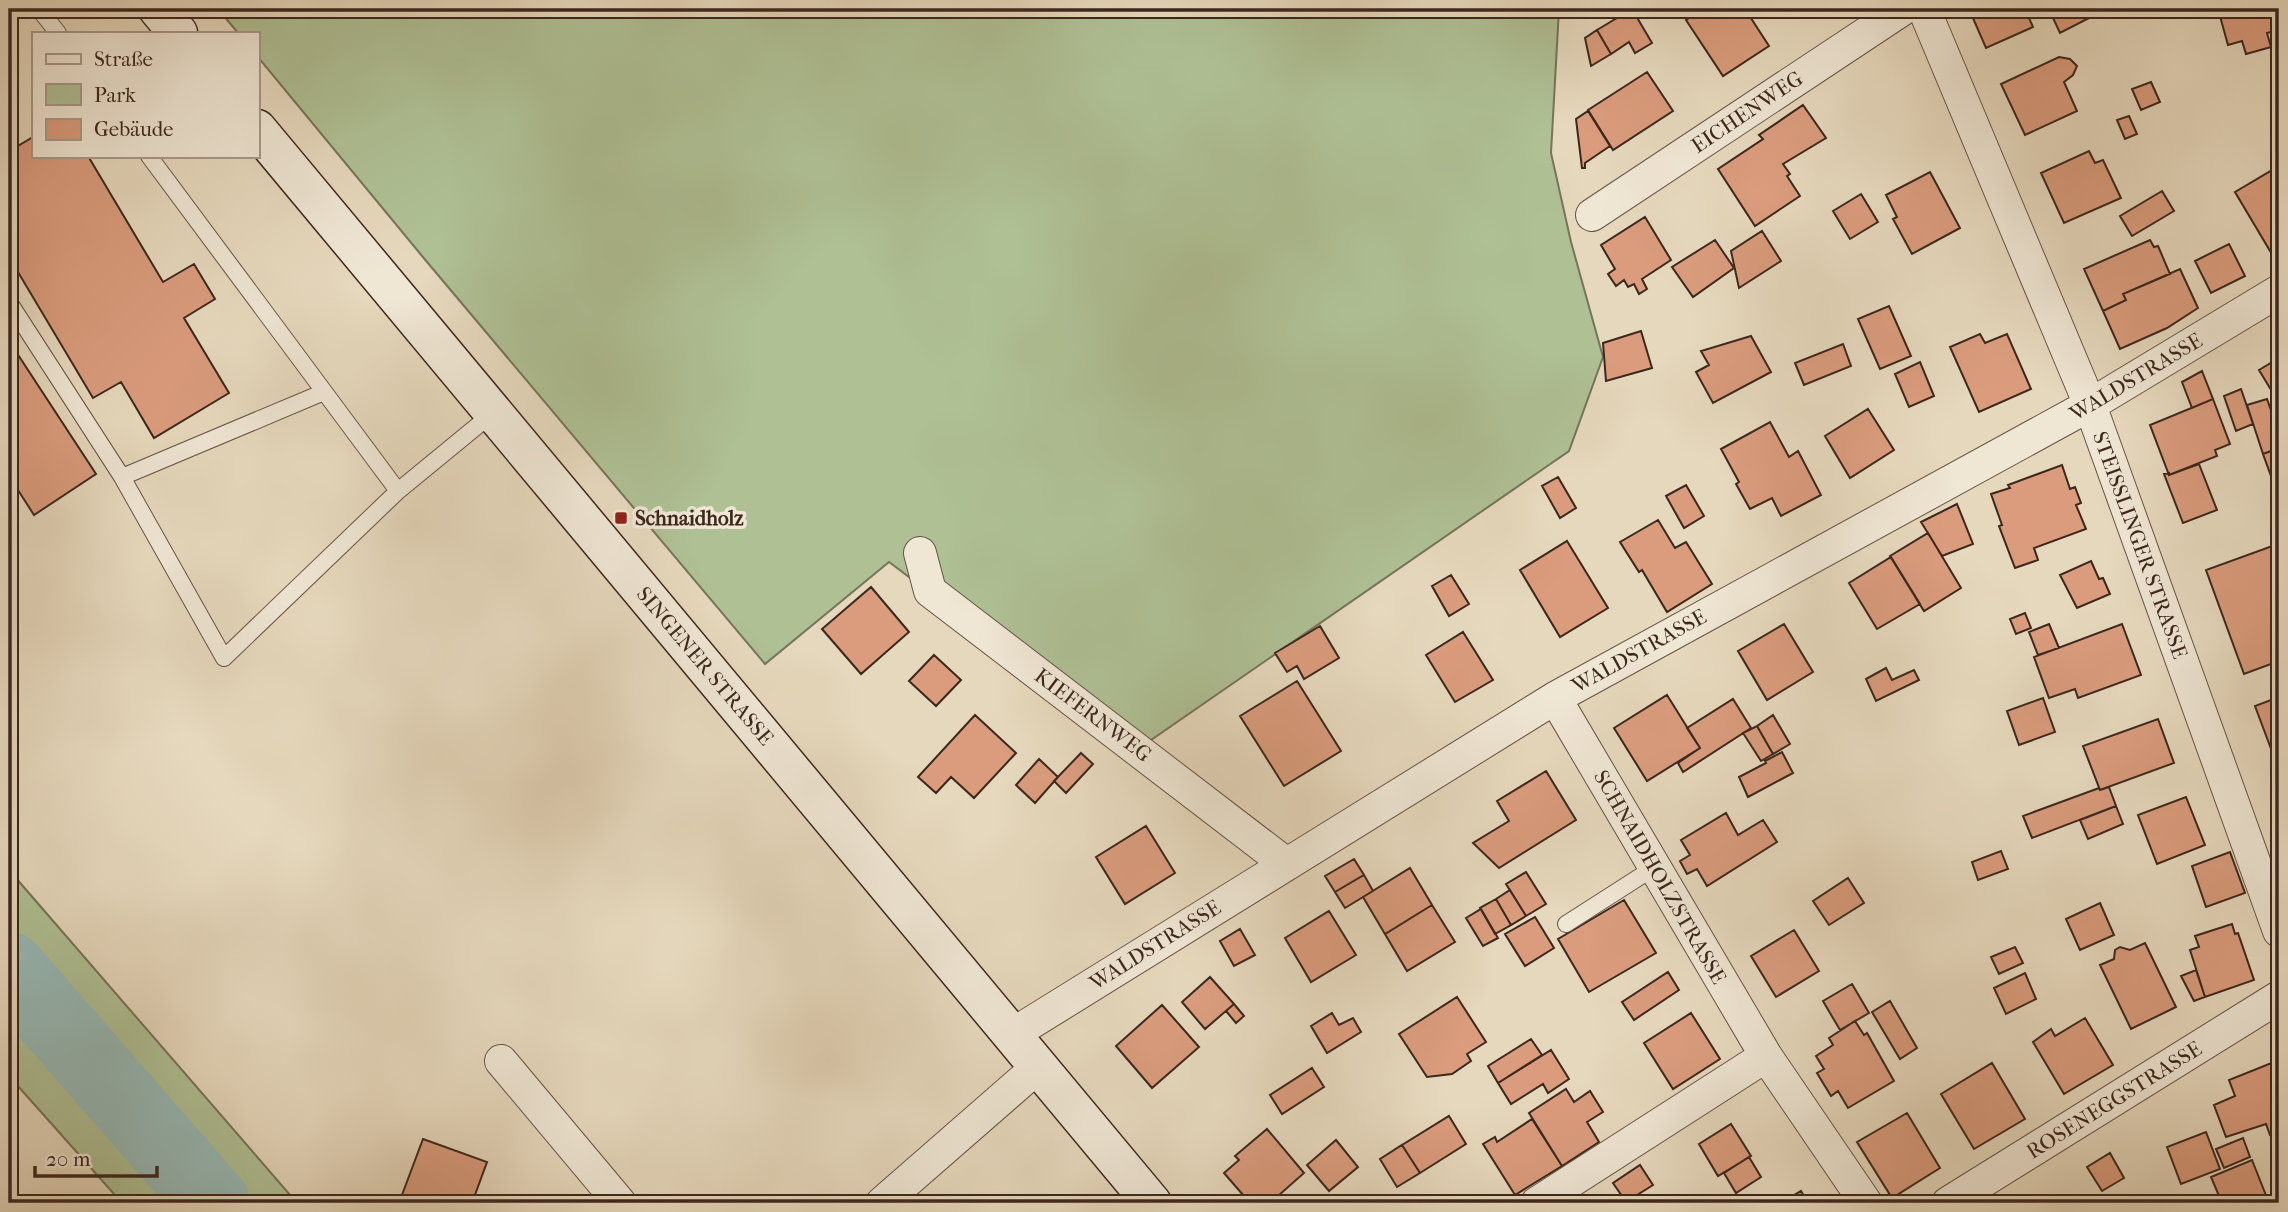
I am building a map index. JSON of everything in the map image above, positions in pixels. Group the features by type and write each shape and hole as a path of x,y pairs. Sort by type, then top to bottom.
{"main road":[{"path":"158,9 177,32"},
{"name":"SINGENER STRASSE","path":"259,131 1152,1203"}],"street":[{"name":"EICHENWEG","path":"1592,215 1903,9"},
{"name":"STEISSLINGER STRASSE","path":"1924,9 2090,405 2279,931"},
{"name":"WALDSTRASSE","path":"1013,1034 1555,698 2090,405 2279,291"},
{"name":"KIEFERNWEG","path":"920,554 930,591 1285,863"},
{"name":"SCHNAIDHOLZSTRASSE","path":"1555,698 1766,1056 1866,1203"},
{"name":"ROSENEGGSTRASSE","path":"1948,1203 2279,997"},
{"path":"1537,1203 1766,1056"},
{"path":"501,1061 620,1203"},
{"path":"882,1203 1040,1066"}],"lane":[{"path":"40,9 57,32"},
{"path":"150,158 398,491"},
{"path":"9,302 122,477 224,658 398,491 493,413"},
{"path":"122,477 324,393"},
{"path":"1566,924 1655,867"}],"green space":[{"path":"218,9 1559,9 1551,153 1571,242 1603,357 1569,451 1138,749 889,562 765,664 259,58 259,32 237,32"},
{"path":"9,870 297,1203 122,1203 9,1076"}],"building":[{"path":"1632,9 1652,43 1635,53 1629,42 1611,54 1597,30"},
{"path":"1703,9 1745,9 1769,46 1723,76 1686,20"},
{"path":"1969,9 2025,9 2033,27 1986,48"},
{"path":"2071,9 2087,9 2091,17 2060,33 2053,18"},
{"path":"2218,9 2279,9 2279,30 2267,33 2271,47 2246,54 2242,41 2228,45"},
{"path":"1597,30 1611,54 1591,66 1585,38"},
{"path":"2059,57 2070,59 2077,66 2073,75 2064,82 2077,111 2025,135 2001,84"},
{"path":"1647,72 1673,111 1613,150 1588,110"},
{"path":"2151,82 2160,102 2141,110 2132,89"},
{"path":"1803,105 1826,138 1783,164 1800,196 1755,226 1718,169 1763,139 1759,135"},
{"path":"1588,111 1610,146 1582,168 1576,119"},
{"path":"2129,116 2137,134 2125,139 2117,120"},
{"path":"32,138 32,158 89,158 163,282 194,264 215,299 184,318 229,393 154,438 121,382 93,398 9,257 9,146 11,150"},
{"path":"2089,151 2095,163 2103,160 2121,198 2064,223 2041,173"},
{"path":"2274,169 2279,178 2279,252 2273,256 2235,192"},
{"path":"1930,172 1960,228 1912,254 1893,219 1897,217 1886,195"},
{"path":"2162,191 2174,211 2132,236 2120,216"},
{"path":"1861,194 1878,222 1850,239 1833,211"},
{"path":"1645,217 1671,260 1642,279 1647,289 1639,294 1634,284 1628,287 1624,280 1616,286 1608,274 1615,269 1601,245"},
{"path":"1762,231 1781,261 1739,288 1731,251"},
{"path":"1715,240 1734,268 1693,297 1672,267"},
{"path":"2150,240 2154,247 2158,246 2170,274 2123,294 2126,300 2103,311 2084,269"},
{"path":"2229,244 2245,276 2211,293 2195,261"},
{"path":"2180,269 2198,308 2167,328 2120,349 2103,311 2126,300 2123,294"},
{"path":"1889,306 1911,356 1880,369 1858,319"},
{"path":"1641,331 1652,368 1606,381 1603,343"},
{"path":"1980,334 1985,343 2007,334 2031,389 1979,412 1950,347"},
{"path":"1751,336 1771,372 1713,403 1696,372 1709,365 1701,351"},
{"path":"9,341 96,474 34,515 9,476"},
{"path":"1843,344 1851,366 1804,385 1795,363"},
{"path":"2279,358 2279,403 2259,370"},
{"path":"1920,362 1934,396 1909,407 1895,374"},
{"path":"2202,371 2213,399 2192,408 2182,382"},
{"path":"2241,389 2253,424 2236,431 2224,396"},
{"path":"2213,399 2230,444 2215,450 2217,456 2169,475 2150,425"},
{"path":"2267,399 2279,433 2279,448 2263,454 2247,405"},
{"path":"1868,409 1894,450 1850,478 1825,436"},
{"path":"1770,422 1789,457 1798,451 1821,495 1781,516 1772,498 1750,509 1721,449"},
{"path":"2279,448 2279,486 2275,487 2263,454"},
{"path":"2199,464 2217,510 2183,523 2164,474 2169,475"},
{"path":"2062,465 2070,489 2075,487 2081,503 2076,505 2086,529 2034,548 2038,560 2015,568 1999,526 2002,525 1991,494"},
{"path":"1558,477 1576,508 1560,518 1542,486"},
{"path":"1686,485 1704,516 1684,528 1666,496"},
{"path":"1957,504 1973,544 1942,556 1921,522"},
{"path":"1658,520 1675,548 1686,542 1712,584 1667,612 1642,570 1639,572 1620,542"},
{"path":"1928,533 1961,588 1924,611 1890,556"},
{"path":"1567,541 1608,608 1560,637 1520,570"},
{"path":"2275,545 2279,555 2279,661 2244,674 2206,570"},
{"path":"1891,557 1920,604 1877,629 1849,583"},
{"path":"2091,561 2110,594 2077,608 2060,575"},
{"path":"1451,575 1469,604 1449,616 1432,586"},
{"path":"871,587 909,632 861,674 822,629"},
{"path":"2025,613 2031,628 2016,634 2010,619"},
{"path":"1784,624 1813,672 1767,700 1738,651"},
{"path":"2049,624 2059,648 2038,655 2029,632"},
{"path":"2122,624 2141,675 2078,698 2075,689 2049,698 2034,657"},
{"path":"1320,626 1339,658 1304,679 1297,666 1287,672 1275,653"},
{"path":"1463,632 1493,680 1455,702 1426,655"},
{"path":"934,655 961,680 936,706 909,681"},
{"path":"1886,668 1892,680 1914,670 1919,680 1876,701 1866,679"},
{"path":"1297,681 1341,751 1284,786 1240,716"},
{"path":"1667,695 1700,748 1647,781 1614,728"},
{"path":"2279,697 2279,760 2276,762 2255,706"},
{"path":"2043,698 2055,732 2019,745 2007,711"},
{"path":"1733,699 1751,728 1683,772 1678,763 1700,748 1687,728"},
{"path":"975,715 1016,753 974,798 951,777 936,793 918,777"},
{"path":"1773,715 1790,744 1773,754 1757,726"},
{"path":"2158,719 2174,763 2100,790 2083,746"},
{"path":"1757,726 1773,754 1761,761 1743,733"},
{"path":"1782,752 1793,773 1748,797 1739,777"},
{"path":"1081,753 1093,764 1066,793 1054,781"},
{"path":"1039,759 1058,777 1035,803 1016,785"},
{"path":"1546,771 1576,820 1499,868 1473,843 1509,821 1497,801"},
{"path":"2109,787 2116,806 2032,838 2023,816 2099,788"},
{"path":"2186,797 2205,845 2157,864 2138,815"},
{"path":"2116,806 2123,824 2088,839 2080,820"},
{"path":"1726,813 1738,835 1763,820 1777,842 1707,886 1697,869 1687,874 1680,861 1690,855 1681,840"},
{"path":"1146,826 1175,873 1125,904 1096,857"},
{"path":"2001,851 2008,869 1978,880 1972,862"},
{"path":"2230,852 2245,893 2206,907 2192,866"},
{"path":"1354,859 1364,875 1335,892 1325,876"},
{"path":"1410,868 1432,905 1385,934 1363,897"},
{"path":"1526,872 1546,904 1526,916 1506,884"},
{"path":"1364,875 1373,891 1345,908 1335,892"},
{"path":"1848,878 1864,903 1829,925 1813,901"},
{"path":"1510,890 1526,916 1511,925 1496,899"},
{"path":"1496,899 1511,925 1495,934 1480,908"},
{"path":"1624,900 1656,953 1589,992 1558,939"},
{"path":"2100,903 2114,935 2080,950 2066,919"},
{"path":"1432,905 1455,942 1407,971 1385,934"},
{"path":"1481,909 1498,938 1483,946 1466,918"},
{"path":"1329,911 1356,955 1311,982 1285,938"},
{"path":"1535,917 1554,948 1525,966 1505,934"},
{"path":"2232,924 2235,934 2238,933 2254,980 2205,997 2190,950 2199,947 2195,936"},
{"path":"1240,929 1255,955 1234,966 1220,941"},
{"path":"1794,930 1819,971 1776,997 1751,956"},
{"path":"2145,943 2176,1007 2131,1029 2100,965 2114,959 2115,950 2120,947 2130,950"},
{"path":"2015,947 2023,963 1999,974 1991,957"},
{"path":"2196,970 2205,997 2194,1001 2181,976"},
{"path":"1668,972 1679,990 1634,1020 1622,1002"},
{"path":"2025,973 2036,999 2006,1014 1994,988"},
{"path":"1210,977 1234,1004 1205,1029 1182,1002"},
{"path":"1852,984 1869,1013 1840,1030 1823,1001"},
{"path":"1457,997 1486,1042 1467,1054 1471,1061 1452,1074 1427,1077 1399,1034"},
{"path":"1890,1001 1917,1048 1900,1059 1872,1012"},
{"path":"1234,1004 1244,1016 1236,1023 1226,1011"},
{"path":"1162,1005 1199,1047 1152,1088 1116,1046"},
{"path":"1332,1013 1339,1025 1353,1018 1361,1032 1327,1053 1311,1026"},
{"path":"1691,1013 1720,1059 1673,1089 1644,1043"},
{"path":"2085,1018 2113,1065 2064,1094 2033,1042 2051,1029 2055,1036"},
{"path":"1855,1021 1864,1035 1867,1033 1894,1081 1848,1108 1838,1091 1831,1096 1817,1073 1824,1069 1816,1056 1833,1045 1829,1038"},
{"path":"1531,1039 1542,1055 1498,1083 1488,1066"},
{"path":"1551,1050 1569,1079 1548,1093 1543,1084 1511,1104 1498,1083"},
{"path":"2279,1060 2279,1132 2270,1135 2266,1124 2226,1137 2214,1105 2235,1096 2229,1080"},
{"path":"1992,1063 2025,1119 1974,1149 1941,1094"},
{"path":"1312,1068 1324,1087 1282,1114 1270,1095"},
{"path":"1566,1089 1574,1102 1590,1091 1603,1112 1587,1122 1599,1142 1562,1166 1529,1113"},
{"path":"1907,1113 1940,1168 1892,1198 1857,1142"},
{"path":"1449,1116 1466,1144 1420,1173 1402,1145"},
{"path":"1532,1119 1562,1166 1515,1195 1483,1144 1495,1137 1497,1142"},
{"path":"1731,1124 1751,1156 1718,1176 1699,1144"},
{"path":"1267,1129 1304,1173 1270,1203 1250,1203 1224,1173 1239,1160 1235,1156"},
{"path":"2206,1132 2220,1169 2181,1184 2167,1147"},
{"path":"2243,1138 2250,1157 2224,1168 2216,1149"},
{"path":"423,1139 487,1162 472,1203 399,1203"},
{"path":"1336,1140 1358,1167 1329,1191 1307,1165"},
{"path":"1402,1145 1420,1173 1397,1187 1380,1159"},
{"path":"2110,1153 2124,1178 2102,1191 2087,1167"},
{"path":"1749,1157 1761,1177 1736,1193 1724,1173"},
{"path":"2252,1160 2269,1203 2222,1203 2211,1177"},
{"path":"1640,1165 1653,1185 1626,1202 1613,1183"},
{"path":"1801,1191 1808,1203 1781,1203"}],"waterway":[{"path":"9,969 213,1203"}],"place":[{"name":"Schnaidholz","path":"621,518"}]}
